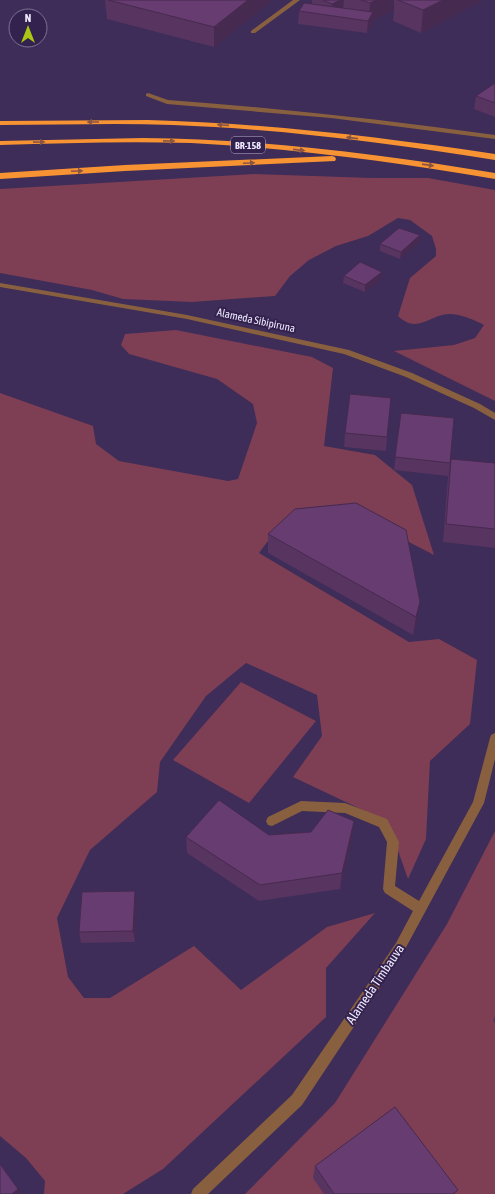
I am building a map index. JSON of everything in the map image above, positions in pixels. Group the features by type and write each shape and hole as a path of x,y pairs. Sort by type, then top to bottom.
{"highway":[{"name":"BR-158","path":"0,123 96,122 196,124 273,129 494,155"},
{"name":"BR-158","path":"0,143 114,140 190,141 266,146 373,158 495,176"},
{"name":"BR-158","path":"0,176 125,168 373,158"}],"street":[{"path":"253,32 297,0"},
{"path":"148,95 167,102 308,113 410,125 495,138"},
{"name":"Alameda Sibipiruna","path":"0,285 188,317 346,352 409,375 476,406 495,417"},
{"name":"Alameda Timbauva","path":"198,1194 297,1100 400,947 478,803 495,738"},
{"path":"272,821 301,806 345,808 383,823 393,842 389,889 421,909"}],"shaded area":[{"path":"254,174 372,178 428,178 495,190 495,401 394,351 454,345 475,338 484,325 466,317 452,314 441,315 417,324 411,324 398,316 410,278 436,256 436,249 432,236 410,220 398,218 368,236 336,246 309,260 290,276 275,296 192,302 123,299 92,290 0,273 0,189"},
{"path":"176,330 312,357 333,368 324,446 375,455 412,485 434,555 345,509 282,522 259,553 409,642 439,639 477,660 470,724 430,761 426,839 408,879 388,822 293,777 322,736 317,695 246,663 206,696 160,762 157,792 90,850 57,918 68,977 84,998 110,998 194,946 241,990 327,927 375,913 326,968 326,1017 163,1169 123,1194 44,1194 45,1181 26,1158 0,1136 0,393 93,426 96,444 119,461 228,481 238,479 257,423 253,404 217,379 129,354 121,345 125,334"},
{"path":"241,682 316,721 249,803 173,760"},
{"path":"495,831 495,1194 245,1194 335,1103 447,924"}],"building":[{"path":"108,0 248,0 214,27"},
{"path":"323,0 341,0 332,4"},
{"path":"361,0 376,0 370,3"},
{"path":"398,0 443,0 423,10"},
{"path":"304,3 373,12 368,21 299,11"},
{"path":"495,83 495,103 476,96"},
{"path":"399,228 420,235 401,252 380,244"},
{"path":"360,262 382,272 365,285 344,276"},
{"path":"350,394 391,398 387,437 345,433"},
{"path":"401,413 454,418 450,463 395,457"},
{"path":"451,459 495,463 495,529 446,524"},
{"path":"356,503 406,530 420,602 416,617 268,534 295,509"},
{"path":"219,800 269,835 311,832 328,810 354,821 342,873 260,885 186,837"},
{"path":"135,891 133,931 79,932 82,892"},
{"path":"395,1107 458,1190 453,1194 334,1194 315,1166"},
{"path":"0,1164 18,1189 12,1194 0,1194"}]}
